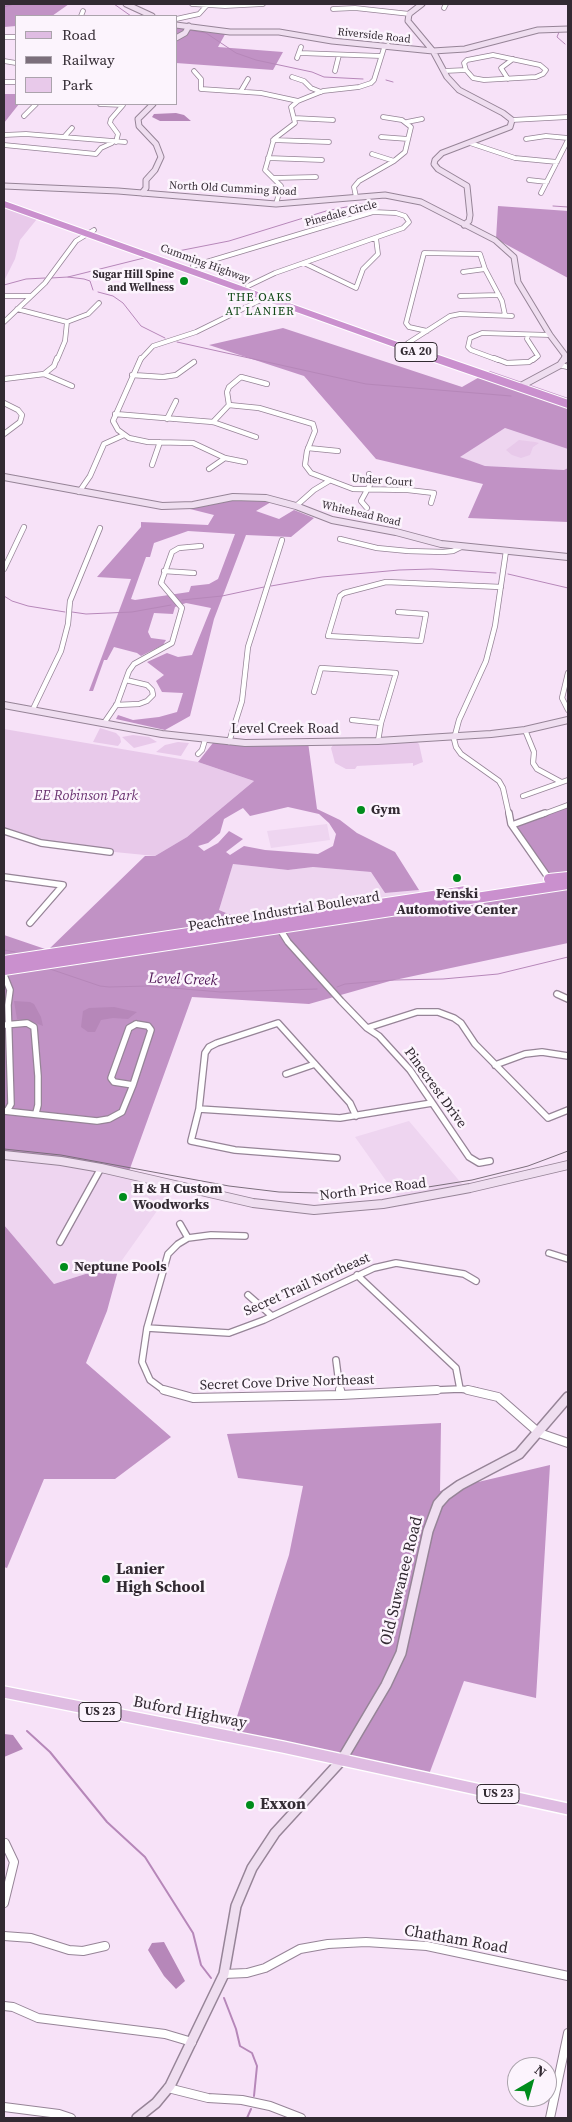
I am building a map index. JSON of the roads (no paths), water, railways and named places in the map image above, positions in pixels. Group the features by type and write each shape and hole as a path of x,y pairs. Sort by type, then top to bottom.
{"highway":[{"name":"Cumming Highway","path":"4,199 268,296 408,343 568,404"},
{"name":"Cumming Highway","path":"4,204 193,266 248,286 332,323 522,386 568,399"},
{"name":"Peachtree Industrial Boulevard","path":"4,961 277,924 551,883 568,877"},
{"name":"Peachtree Industrial Boulevard","path":"551,883 568,884"},
{"name":"Peachtree Industrial Boulevard","path":"4,970 277,924"}],"main road":[{"name":"Buford Highway","path":"4,1692 283,1747 341,1761"},
{"name":"US 23","path":"341,1761 568,1808"}],"street":[{"path":"126,4 150,15"},
{"path":"192,4 263,4"},
{"path":"178,19 199,14 208,4"},
{"path":"422,4 410,14 408,21 433,51 446,77 459,90 512,120 568,117"},
{"path":"444,8 446,4"},
{"path":"333,9 355,8 410,14"},
{"path":"82,15 84,11"},
{"name":"Riverside Road","path":"178,24 230,32 279,32 332,41 433,51 465,49 535,30 568,29"},
{"path":"178,37 185,33 189,26"},
{"path":"276,204 281,186 265,170 273,140 295,123 291,108 298,101 321,92 359,87 371,83 374,80 384,48 388,46"},
{"path":"297,58 301,47"},
{"path":"300,53 381,56"},
{"path":"335,71 340,55"},
{"path":"493,56 513,59 540,65 546,70 543,74 536,77 473,80 466,70 464,63 472,58 493,56"},
{"path":"508,79 501,68 513,59"},
{"path":"444,71 466,70"},
{"path":"194,71 200,78 201,89 265,93 298,101"},
{"path":"292,77 304,81 311,88 321,92"},
{"path":"241,92 248,79"},
{"path":"24,116 35,105"},
{"path":"4,145 96,154 101,148 115,142 118,134 110,123 122,105"},
{"path":"142,193 146,188 146,180 155,170 161,157 156,144 140,126 138,119 152,105"},
{"path":"383,117 407,122 422,119"},
{"path":"294,118 333,120"},
{"path":"464,225 469,221 470,215 466,186 461,181 438,169 434,164 435,160 442,153 510,127 512,120"},
{"path":"356,197 354,187 359,182 394,162 405,152 411,127 407,122"},
{"path":"64,137 72,128"},
{"path":"4,135 26,134 125,142"},
{"path":"526,139 546,136 568,139 542,193"},
{"path":"381,137 408,139"},
{"path":"273,140 329,142"},
{"path":"470,143 515,158 557,162"},
{"path":"372,154 394,162"},
{"path":"268,158 322,160"},
{"path":"273,178 294,176 316,177"},
{"path":"529,180 547,182"},
{"name":"North Old Cumming Road","path":"4,186 142,193 276,204 384,195 409,198 428,205 495,240 509,251 516,261 518,282 565,356 565,360 560,365"},
{"name":"Pinedale Circle","path":"193,266 373,212 396,213 408,219 408,225 275,273 248,286"},
{"path":"4,322 45,283 72,245 91,232"},
{"path":"304,264 356,288 363,269 378,254 376,238"},
{"path":"427,332 408,327 406,323 424,253 480,254 485,269 499,294 505,315"},
{"path":"463,272 485,269"},
{"path":"460,296 499,294"},
{"path":"4,296 31,296"},
{"path":"245,462 226,458 193,443 143,441 124,435 114,426 113,421 139,361 153,346 196,332 268,296"},
{"path":"17,309 67,322 88,314 99,303"},
{"path":"408,343 427,332 439,322 460,314 512,316"},
{"path":"44,374 54,366 65,341 67,322"},
{"path":"528,335 527,339 538,356 529,362 507,363 471,350 468,347 470,338 482,333 550,335"},
{"path":"132,376 176,376 194,362"},
{"path":"522,386 560,365 568,367"},
{"path":"4,379 44,374 72,386"},
{"path":"213,422 229,405 227,392 229,387 241,377 268,384"},
{"path":"167,419 176,401"},
{"path":"4,403 18,410 22,416 20,422 4,434"},
{"name":"Under Court","path":"229,405 259,408 312,423 315,430 305,460 307,469 311,474 353,489 408,490 434,493 431,503"},
{"path":"115,414 213,422 256,436"},
{"path":"79,492 90,476 104,444 124,435"},
{"path":"152,465 160,442"},
{"path":"308,448 338,450"},
{"path":"209,469 226,458"},
{"path":"367,508 361,501 371,483 369,474"},
{"name":"Whitehead Road","path":"4,477 162,506 193,505 244,496 266,498 296,506 332,520 461,547 568,557"},
{"path":"296,506 314,490 328,481"},
{"path":"4,569 24,527"},
{"path":"33,709 61,651 68,624 70,600 100,528"},
{"path":"340,539 377,548 443,552 453,551 461,547"},
{"path":"229,742 242,701 248,647 282,540"},
{"path":"104,723 116,705 134,664 172,643 182,608 161,583 164,570 172,552 179,548 201,546"},
{"path":"506,552 503,582 486,662 454,736 456,747 461,754 499,781 503,788 512,825 535,856 551,883"},
{"path":"164,570 194,573"},
{"path":"398,612 426,614 421,641 328,636 340,596 344,593 386,582 501,587"},
{"path":"314,692 321,668 396,674 381,723 378,741"},
{"path":"568,673 562,698 568,710"},
{"path":"116,705 139,704 147,701 152,695 152,690 147,685 126,680"},
{"name":"Level Creek Road","path":"4,705 203,740 250,743 378,741 454,736 525,730 568,720"},
{"path":"352,720 381,723"},
{"path":"525,730 534,752 532,762 537,769 549,778 561,782"},
{"path":"523,796 568,780"},
{"path":"512,825 568,805"},
{"path":"4,831 41,843 110,852"},
{"path":"4,876 63,885 30,923"},
{"name":"Pinecrest Drive","path":"277,924 288,942 341,1001 368,1028 379,1036 410,1070 469,1157 479,1163 490,1161"},
{"path":"4,975 10,990 6,1025 11,1104 5,1111"},
{"path":"4,994 8,1004"},
{"path":"557,994 568,999"},
{"path":"368,1028 418,1012 438,1012 454,1018 461,1023 475,1044 548,1118 568,1110"},
{"path":"6,1025 27,1023 34,1027 38,1076 38,1105 36,1113"},
{"path":"337,1158 235,1150 191,1141 199,1110 205,1053 209,1047 225,1040 278,1023 350,1103 356,1116"},
{"path":"5,1111 97,1121 109,1119 122,1112 133,1085 151,1030 148,1026 142,1024 136,1024 129,1028 111,1078 114,1082 133,1085"},
{"path":"495,1064 525,1054 542,1052 568,1056"},
{"path":"286,1074 315,1064"},
{"path":"199,1110 340,1118 432,1103"},
{"name":"North Price Road","path":"4,1155 61,1161 101,1168 253,1203 314,1210 383,1204 470,1188 568,1165"},
{"path":"60,1242 101,1168"},
{"path":"180,1224 188,1238 211,1235 244,1236"},
{"name":"Secret Cove Drive Northeast","path":"188,1238 178,1244 168,1254 147,1328 142,1362 150,1380 166,1392 193,1398 341,1395 460,1389 486,1392 498,1397 539,1433"},
{"path":"549,1253 568,1259"},
{"name":"Secret Trail Northeast","path":"147,1328 230,1333 272,1316 357,1275 374,1268 396,1263 464,1274 476,1280"},
{"path":"357,1275 456,1368 460,1389"},
{"path":"248,1295 272,1316"},
{"path":"336,1360 341,1395"},
{"name":"Old Suwanee Road","path":"137,2118 156,2102 168,2088 193,2042 224,1974 236,1906 252,1868 265,1846 286,1820 341,1761 386,1686 401,1653 428,1531 438,1504 446,1495 460,1485 519,1454 568,1397"},
{"path":"539,1433 568,1443"},
{"path":"4,1903 14,1862 5,1843"},
{"path":"4,1936 31,1938 69,1950 84,1950 105,1946"},
{"name":"Chatham Road","path":"224,1974 247,1973 265,1968 300,1949 328,1944 366,1942 427,1946 568,1976"},
{"path":"4,2006 13,2007 38,2018 165,2034 193,2042"},
{"path":"550,2118 568,2033"},
{"path":"168,2088 208,2098 242,2100 270,2106 301,2118"},
{"path":"4,2107 59,2114 71,2118"}],"waterway":[{"path":"4,7 14,4"},
{"path":"114,4 130,15"},
{"path":"178,28 183,29"},
{"path":"189,30 206,33 236,53 256,60 312,72 324,77 363,79"},
{"path":"559,32 557,37 565,44"},
{"path":"386,80 393,82"},
{"path":"168,253 229,241 326,211 366,203"},
{"path":"553,206 568,207"},
{"path":"68,277 144,258"},
{"path":"51,278 68,277"},
{"path":"68,277 90,281 93,290"},
{"path":"4,285 26,279 45,278"},
{"path":"98,292 113,296 123,303 141,326 165,338"},
{"path":"177,342 366,384 511,396"},
{"path":"271,586 322,577 399,570 432,569 496,573"},
{"path":"508,574 568,588"},
{"path":"182,600 222,596 264,587"},
{"path":"4,596 12,601 28,606 65,612"},
{"path":"72,612 86,614 132,612 171,605"},
{"name":"Level Creek","path":"4,950 15,952"},
{"name":"Level Creek","path":"337,987 345,984 394,980 443,979 498,974 568,957"},
{"name":"Level Creek","path":"50,969 100,986 109,987 148,986 221,992 317,989"},
{"path":"27,1731 50,1752 107,1822 145,1857 193,1933 201,1965 211,1978"},
{"path":"224,1998 236,2029 240,2046 252,2053 257,2066 254,2096"},
{"path":"247,2118 251,2109"}],"railway":[{"path":"4,1149 61,1155 229,1186 279,1192 358,1194 428,1187 472,1180 528,1166 568,1151"}],"place":[{"name":"Sugar Hill Spine and Wellness","path":"184,281"},
{"name":"Gym","path":"361,810"},
{"name":"Fenski Automotive Center","path":"457,878"},
{"name":"H & H Custom Woodworks","path":"123,1197"},
{"name":"Neptune Pools","path":"64,1267"},
{"name":"Lanier High School","path":"106,1579"},
{"name":"Exxon","path":"250,1805"}],"district":[{"name":"THE OAKS AT LANIER","path":"260,305"}],"park label":[{"name":"EE Robinson Park","path":"86,796"}]}
